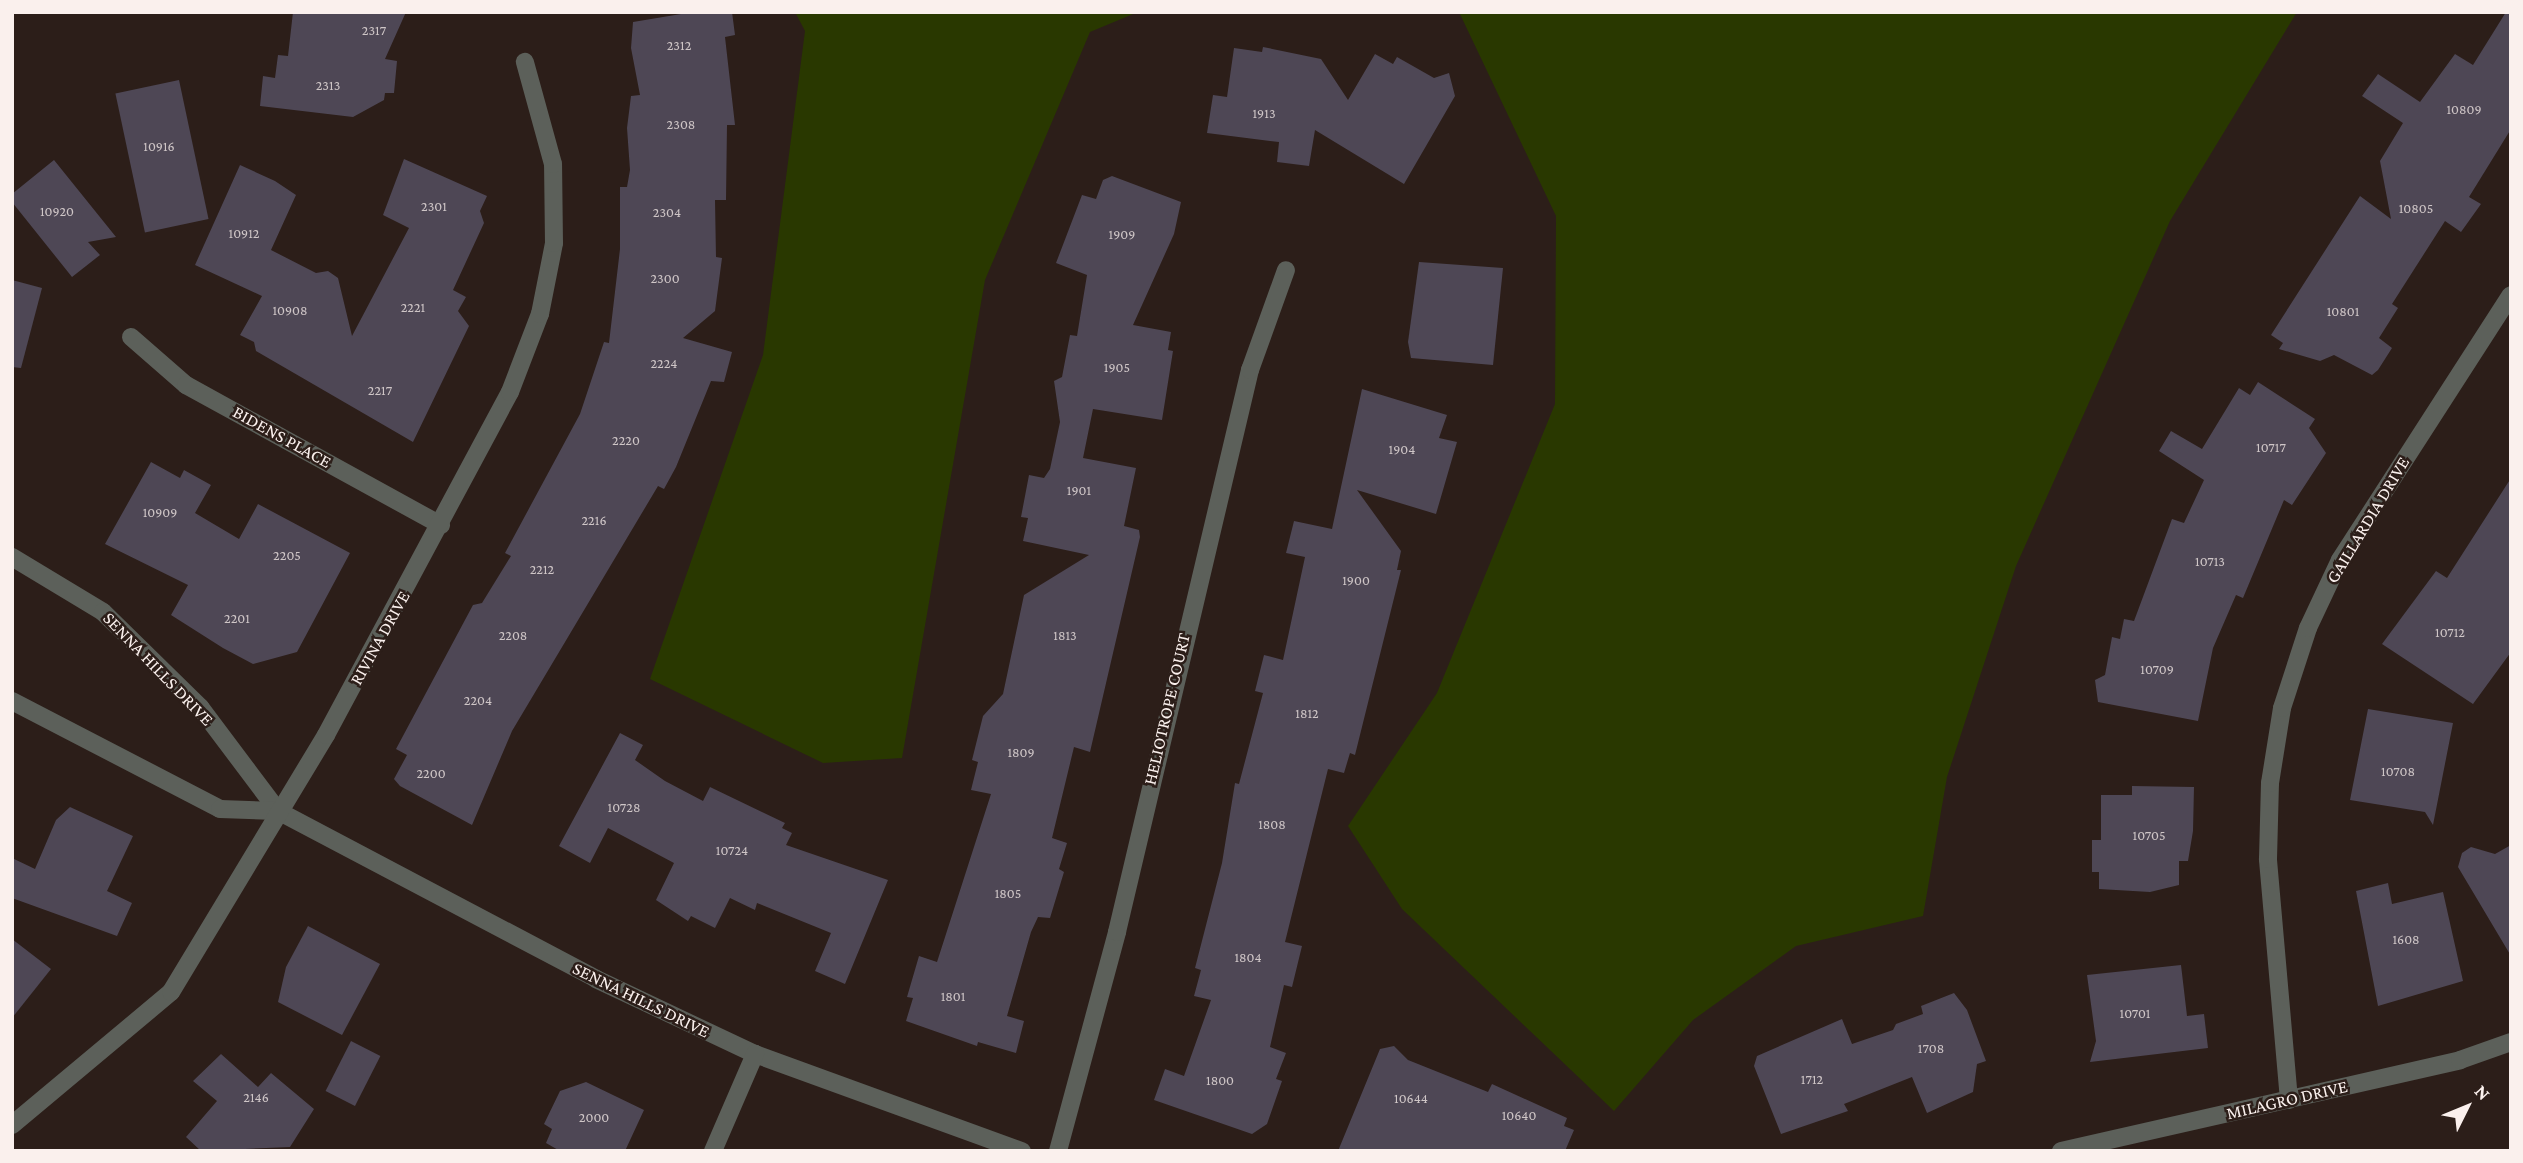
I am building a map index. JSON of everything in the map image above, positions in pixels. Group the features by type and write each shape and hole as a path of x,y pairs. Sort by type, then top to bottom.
{"street":[{"name":"RIVINA DRIVE","path":"12,1125 171,992 326,735 510,392 540,314 554,243 553,164 525,62"},
{"name":"HELIOTROPE COURT","path":"1058,1151 1116,932 1250,370 1286,270"},
{"name":"GAILLARDIA DRIVE","path":"2289,1100 2268,859 2270,783 2282,708 2308,628 2340,560 2511,295"},
{"name":"BIDENS PLACE","path":"131,337 186,385 441,525"},
{"name":"SENNA HILLS DRIVE","path":"12,556 103,612 200,707 278,811 596,979 755,1054 1022,1151"},
{"name":"SENNA HILLS DRIVE","path":"12,701 220,809 278,811"},
{"name":"MILAGRO DRIVE","path":"2061,1151 2289,1100 2511,1042"},
{"path":"713,1151 755,1054"}],"green space":[{"path":"795,12 1138,12 1090,32 985,280 902,758 823,763 650,679 763,355 805,31"},
{"path":"1459,12 2297,12 2170,221 2016,566 1947,777 1923,916 1796,946 1693,1020 1614,1111 1402,909 1348,826 1437,693 1555,404 1556,216"}],"building":[{"path":"293,12 406,12 385,59 397,61 394,93 385,93 384,100 353,117 260,106 263,76 275,78 278,55 288,56"},
{"path":"693,12 732,12 735,35 725,37 735,125 727,125 726,200 715,200 716,257 722,258 715,311 683,338 732,352 724,382 711,381 676,467 664,489 658,486 512,731 472,825 400,786 394,779 407,755 396,749 473,605 482,603 511,556 505,553 580,414 604,342 609,343 620,249 620,187 627,187 630,170 627,128 631,96 640,95 631,48 633,22"},
{"path":"2506,12 2511,12 2511,129 2469,197 2481,204 2461,232 2445,221 2392,304 2398,308 2379,338 2392,348 2378,370 2372,375 2334,355 2320,361 2279,349 2283,343 2271,335 2360,196 2391,219 2380,161 2403,123 2362,96 2378,74 2420,102 2455,54 2473,65"},
{"path":"1263,47 1321,59 1348,100 1375,54 1393,64 1397,57 1434,78 1449,73 1455,96 1404,184 1315,130 1309,166 1277,162 1279,142 1207,133 1213,95 1227,97 1234,48 1262,52"},
{"path":"179,80 209,219 145,232 115,94"},
{"path":"404,159 487,196 480,211 484,223 453,290 466,297 458,311 469,326 413,442 256,351 254,342 240,335 262,296 195,265 240,165 275,181 296,195 271,250 316,273 328,271 338,278 352,336 409,228 383,215"},
{"path":"54,160 116,237 88,242 100,255 72,277 12,202 12,194"},
{"path":"1112,176 1181,202 1174,234 1133,325 1171,332 1168,350 1173,351 1162,420 1093,409 1083,458 1136,468 1124,526 1139,530 1140,537 1090,752 1074,747 1052,838 1067,843 1059,869 1064,872 1050,918 1038,917 1031,932 1007,1016 1024,1021 1016,1053 978,1042 977,1046 906,1021 913,998 907,997 919,956 937,962 991,794 971,790 978,762 972,760 983,716 1003,694 1024,595 1089,555 1023,541 1028,518 1021,517 1029,475 1044,478 1050,469 1060,422 1054,381 1062,377 1070,335 1077,336 1087,275 1056,263 1082,195 1096,199 1103,180"},
{"path":"1419,262 1503,268 1493,365 1411,358 1408,342"},
{"path":"12,280 42,288 21,368 12,367"},
{"path":"2258,382 2315,419 2309,428 2326,453 2292,505 2284,500 2243,598 2236,595 2213,648 2198,721 2098,702 2095,680 2105,675 2112,637 2120,639 2124,619 2134,621 2172,519 2184,523 2204,480 2159,451 2171,431 2202,449 2239,388 2250,395"},
{"path":"1362,389 1447,415 1439,438 1457,442 1436,514 1357,490 1401,551 1397,570 1401,570 1355,755 1350,753 1344,773 1328,769 1285,942 1302,946 1292,987 1284,985 1270,1047 1286,1053 1276,1079 1282,1081 1267,1124 1252,1134 1154,1100 1165,1069 1184,1076 1211,1000 1194,996 1201,970 1195,968 1222,863 1235,783 1239,784 1263,693 1255,691 1264,655 1283,660 1305,557 1286,553 1294,521 1332,529"},
{"path":"151,462 180,478 184,470 211,485 195,513 239,539 258,504 350,553 297,652 253,664 223,648 171,615 188,585 105,544"},
{"path":"2511,478 2511,652 2473,704 2382,644 2436,571 2447,578"},
{"path":"2368,709 2453,723 2433,825 2425,812 2350,800"},
{"path":"620,733 643,745 635,760 665,781 703,801 710,787 785,823 782,828 792,833 786,845 888,880 845,984 815,971 831,933 757,903 755,910 730,898 715,928 691,916 688,921 656,900 674,863 608,828 590,863 559,846"},
{"path":"2132,786 2194,787 2193,831 2188,861 2179,861 2179,885 2150,892 2099,889 2099,872 2092,872 2092,840 2101,840 2101,795 2132,795"},
{"path":"70,807 133,836 107,891 132,903 117,936 12,898 12,858 35,869 56,820"},
{"path":"2511,845 2511,956 2458,867 2462,853 2471,847 2495,854"},
{"path":"2388,883 2392,904 2443,892 2463,981 2378,1006 2356,891"},
{"path":"308,926 380,964 342,1035 278,1002 286,967"},
{"path":"12,939 51,969 12,1018"},
{"path":"2181,965 2187,1016 2204,1014 2208,1048 2090,1062 2096,1041 2087,975"},
{"path":"1954,993 1967,1010 1986,1061 1977,1064 1973,1092 1927,1113 1912,1077 1844,1104 1848,1111 1781,1134 1754,1066 1757,1056 1842,1019 1852,1044 1893,1030 1896,1024 1923,1014 1921,1006"},
{"path":"351,1041 380,1056 355,1106 326,1091"},
{"path":"1394,1046 1408,1060 1488,1092 1492,1084 1567,1118 1564,1126 1574,1130 1565,1151 1338,1151 1380,1049"},
{"path":"221,1054 258,1087 271,1073 314,1109 290,1147 201,1151 186,1137 217,1101 193,1081"},
{"path":"586,1082 644,1110 625,1151 560,1151 546,1143 552,1129 544,1124 560,1091"}]}
